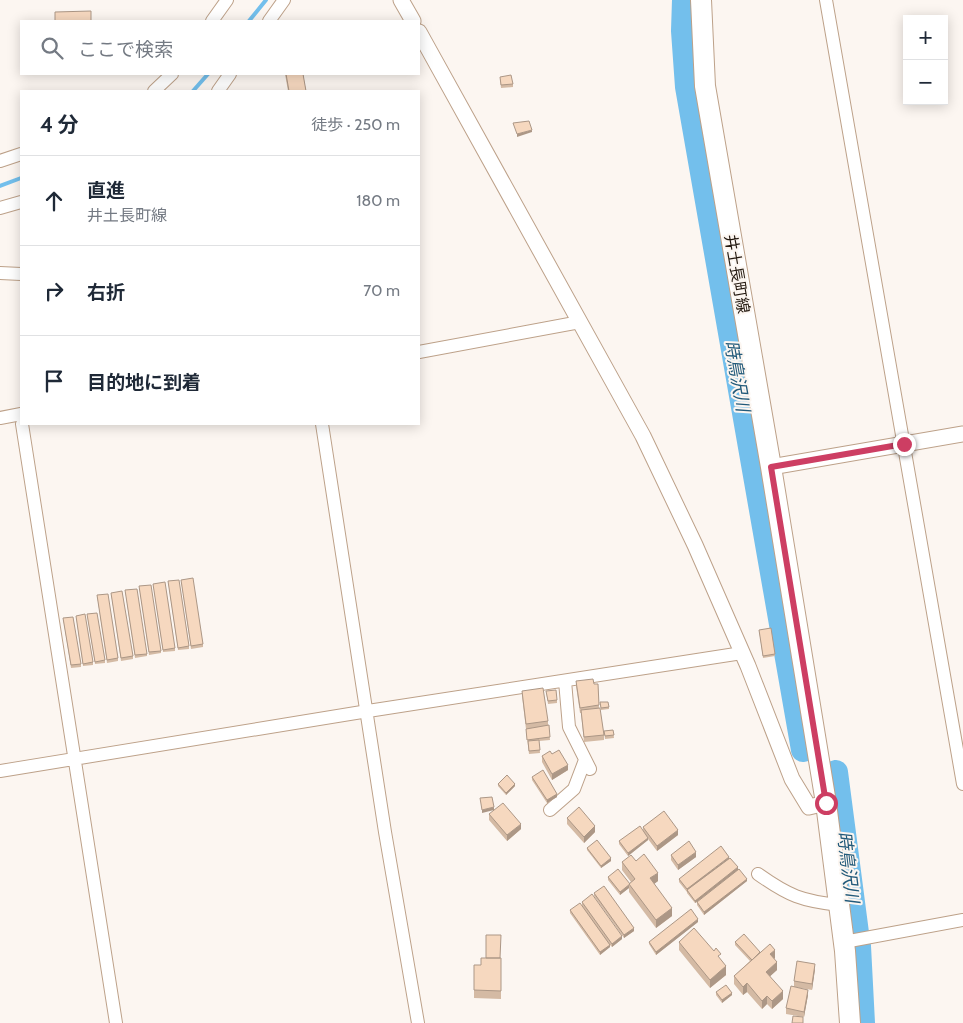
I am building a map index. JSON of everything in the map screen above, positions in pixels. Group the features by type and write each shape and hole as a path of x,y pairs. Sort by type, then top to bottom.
{"main road":[{"name":"井土長町線","path":"701,0 705,86 771,467 826,803 844,942 850,1023"}],"street":[{"path":"213,20 227,0"},
{"path":"269,20 284,0"},
{"path":"401,0 412,20"},
{"path":"826,0 963,784"},
{"path":"420,34 651,453 695,544 742,653 792,779 808,807 826,803"},
{"path":"155,90 171,75"},
{"path":"219,90 229,75"},
{"path":"0,161 20,154"},
{"path":"0,208 20,202"},
{"path":"0,274 20,274"},
{"path":"420,352 580,322"},
{"path":"0,418 20,418"},
{"path":"22,425 116,1023"},
{"path":"322,425 368,711 385,832 418,1023"},
{"path":"771,467 963,434"},
{"path":"0,771 742,653"},
{"path":"550,810 574,789 588,764 569,727 565,681"},
{"path":"758,874 782,891 806,901 839,905"},
{"path":"844,942 963,920"}],"building":[{"path":"91,11 91,20 55,20 55,12"},
{"path":"286,75 303,75 306,90 289,90"},
{"path":"511,75 513,84 501,85 500,77"},
{"path":"529,121 532,130 517,134 513,123"},
{"path":"193,578 203,644 191,646 181,580"},
{"path":"179,580 189,646 178,648 168,581"},
{"path":"165,582 175,648 163,650 153,584"},
{"path":"151,585 161,651 149,652 139,586"},
{"path":"137,589 147,654 135,655 125,590"},
{"path":"122,591 133,656 121,658 111,593"},
{"path":"108,594 118,658 107,660 97,595"},
{"path":"97,613 105,660 95,662 87,614"},
{"path":"85,614 93,662 83,664 76,616"},
{"path":"73,617 81,664 71,665 63,618"},
{"path":"771,628 775,654 763,656 759,630"},
{"path":"593,679 594,684 598,684 599,705 580,708 576,681"},
{"path":"543,688 548,721 526,724 522,691"},
{"path":"556,690 557,700 548,701 546,691"},
{"path":"600,702 608,702 609,707 601,708"},
{"path":"600,708 604,735 584,737 581,710"},
{"path":"549,725 550,737 527,740 526,729"},
{"path":"613,730 614,735 605,736 604,731"},
{"path":"539,740 540,750 529,751 528,741"},
{"path":"559,750 568,765 552,774 542,756 550,751 552,754"},
{"path":"543,770 557,794 547,800 532,777"},
{"path":"507,775 515,784 506,793 498,784"},
{"path":"492,797 494,807 482,810 480,798"},
{"path":"503,803 521,824 507,835 489,814"},
{"path":"579,807 595,826 584,837 567,818"},
{"path":"664,811 678,830 657,846 643,827"},
{"path":"640,826 648,838 628,853 619,841"},
{"path":"597,840 611,858 601,866 587,848"},
{"path":"689,841 696,852 678,865 671,855"},
{"path":"721,846 729,857 687,889 679,879"},
{"path":"644,854 658,873 650,878 672,908 656,920 629,884 635,879 622,862 631,855 636,861"},
{"path":"730,858 738,867 695,901 687,890"},
{"path":"618,869 630,884 620,892 608,877"},
{"path":"739,869 747,879 704,912 697,902"},
{"path":"604,886 634,928 624,935 594,893"},
{"path":"592,894 622,936 612,944 582,902"},
{"path":"580,903 610,945 600,952 570,910"},
{"path":"691,909 698,919 656,952 649,942"},
{"path":"694,928 714,951 716,948 721,954 718,956 726,966 710,980 679,942"},
{"path":"744,934 760,952 752,960 735,942"},
{"path":"486,935 501,935 500,958 486,958"},
{"path":"770,944 775,950 770,954 777,962 766,972 783,991 772,1001 767,996 762,1001 747,983 743,987 734,976"},
{"path":"481,958 501,958 501,991 474,990 474,965 481,965"},
{"path":"797,961 815,964 812,984 794,981"},
{"path":"726,985 732,993 722,1000 716,992"},
{"path":"791,986 808,990 804,1012 786,1008"},
{"path":"793,1016 803,1017 803,1023 792,1023"}],"waterway":[{"path":"250,20 266,0"},
{"name":"時鳥沢川","path":"684,0 683,31 687,87 803,750"},
{"path":"194,90 207,75"},
{"path":"0,186 20,178"},
{"name":"時鳥沢川","path":"836,772 857,933"},
{"name":"時鳥沢川","path":"859,946 863,1023"}],"route":[{"path":"826,803 771,467 904,444"}]}
